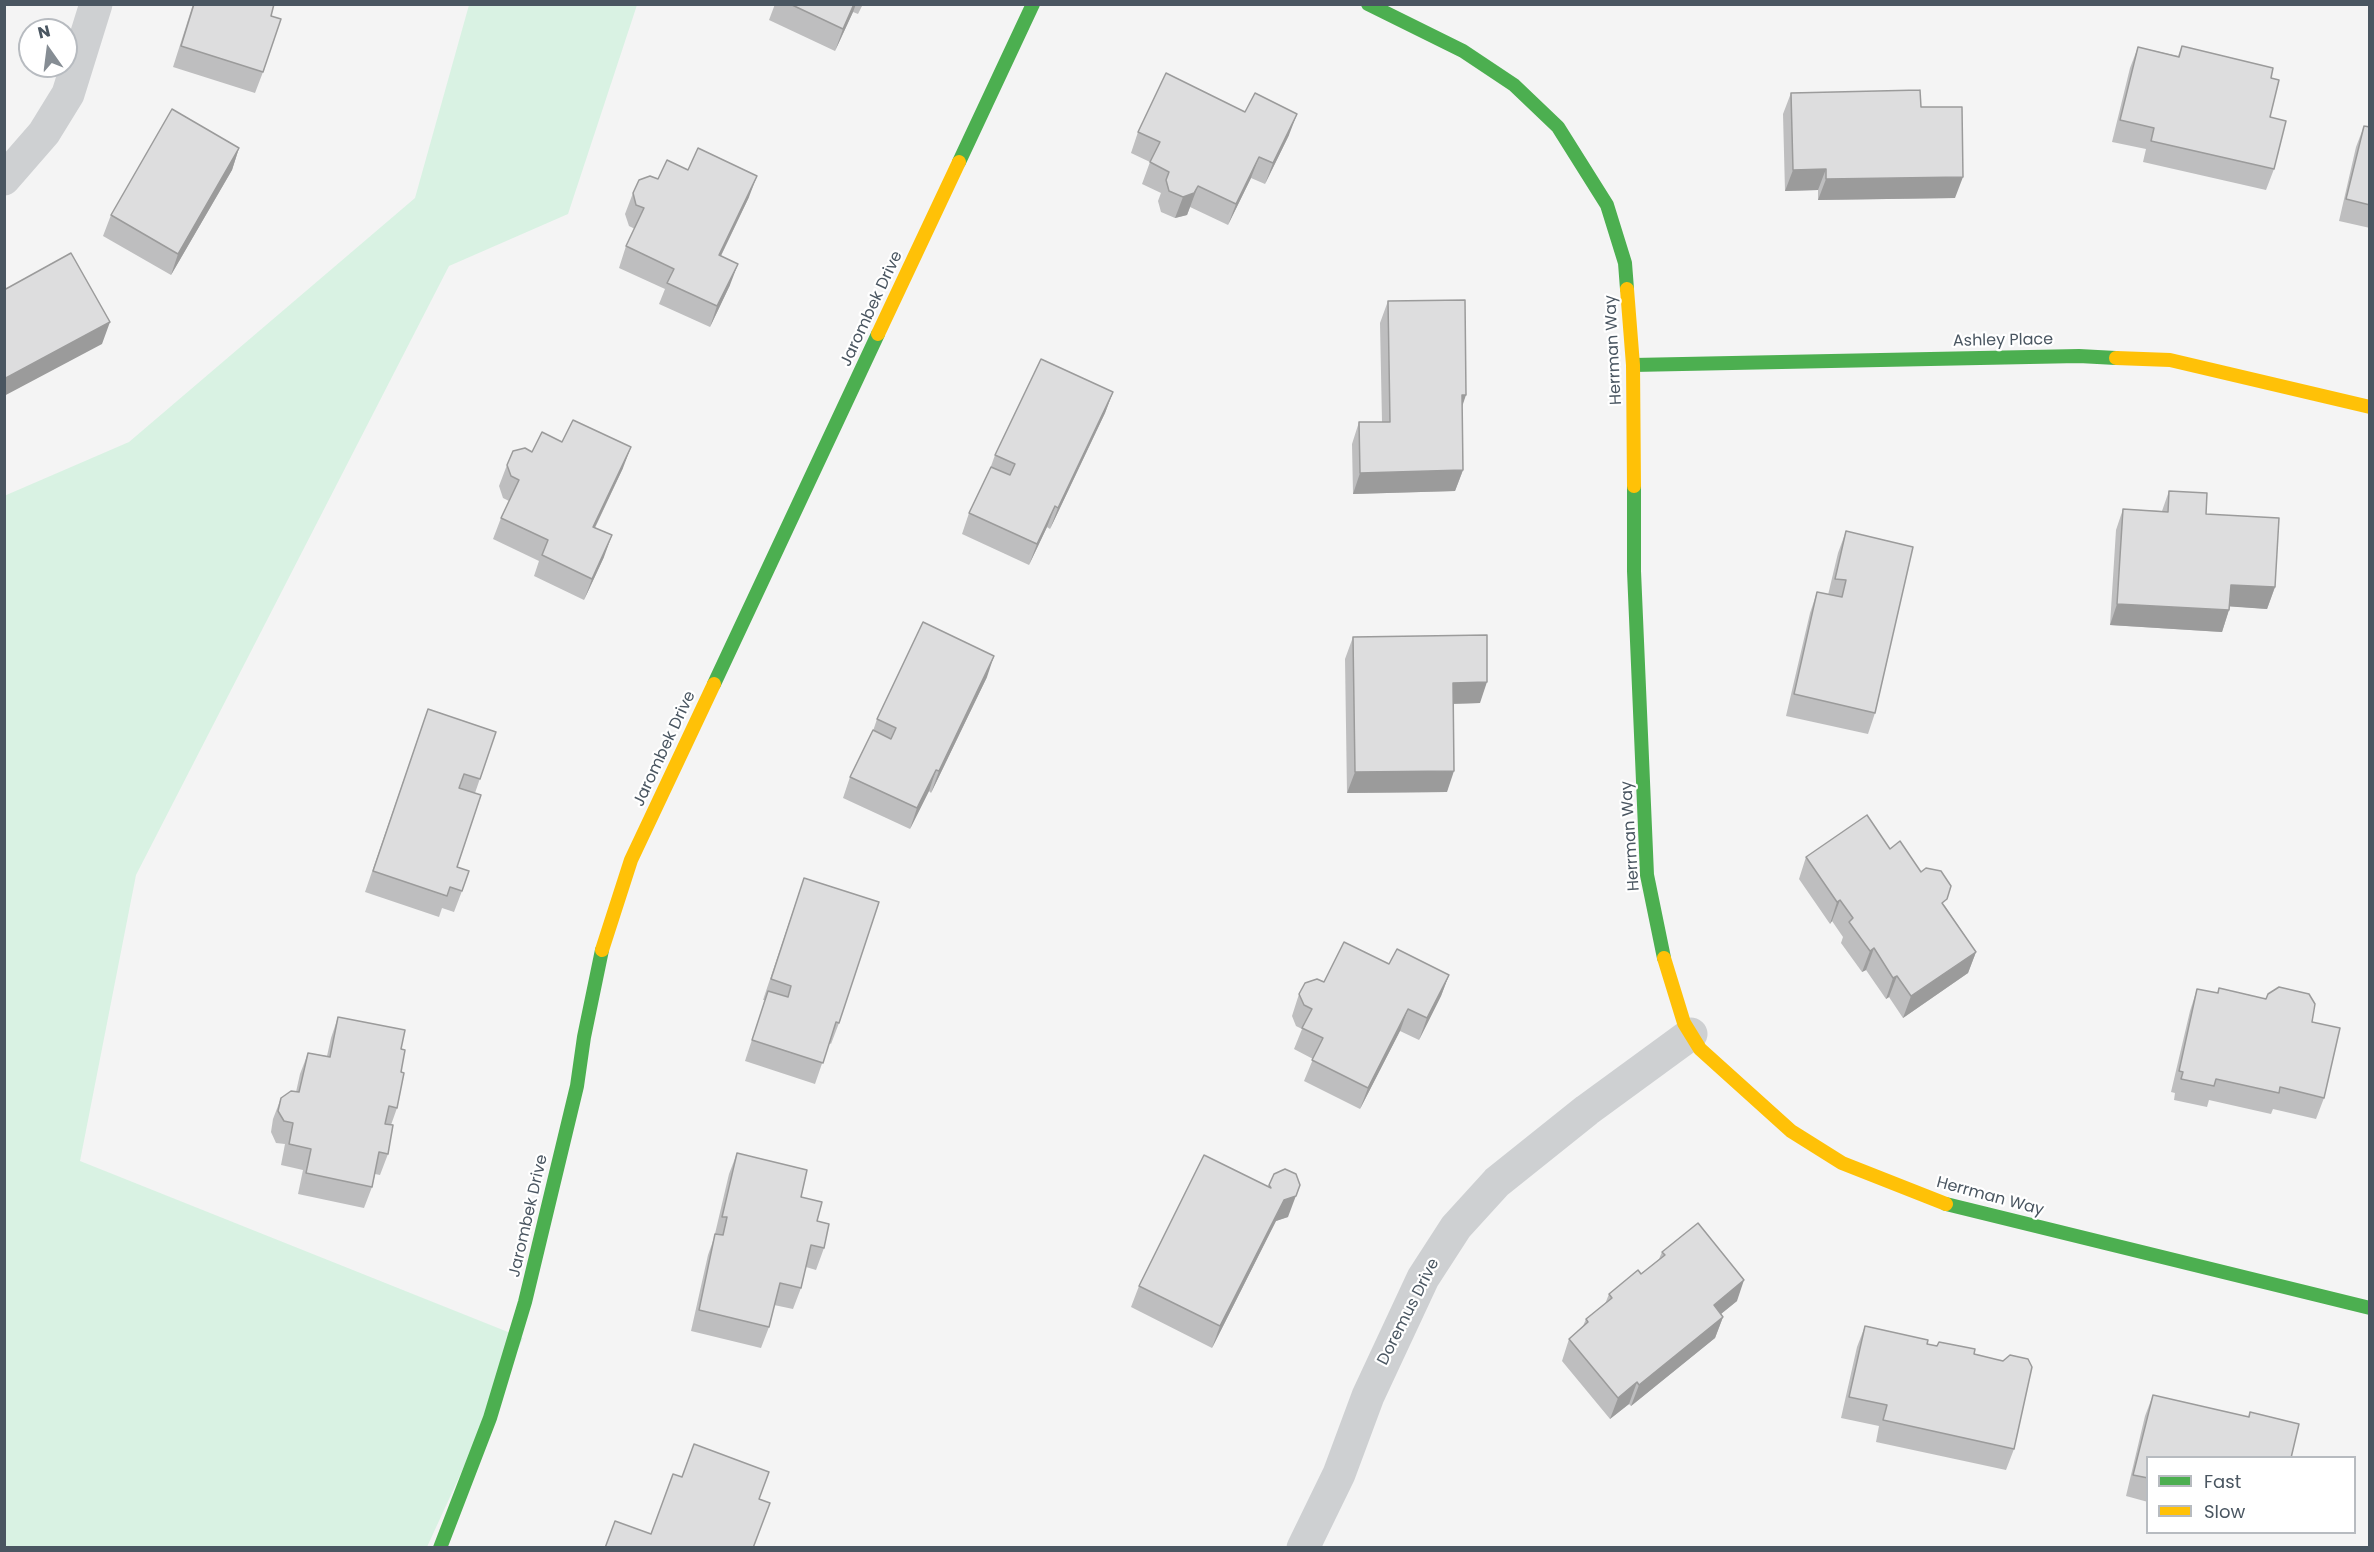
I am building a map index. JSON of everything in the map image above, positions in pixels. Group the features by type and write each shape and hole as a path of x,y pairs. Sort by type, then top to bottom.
{"street":[{"path":"4,179 44,133 68,94 96,4"},
{"name":"Jarombek Drive","path":"440,1548 490,1418 525,1302 577,1086 584,1037 603,947 631,860 1033,4"},
{"name":"Herrman Way","path":"1368,4 1463,51 1514,85 1558,128 1592,178 1607,205 1625,263 1633,365 1634,571 1647,875 1666,964 1684,1023 1700,1048 1791,1131 1842,1163 1950,1206 2370,1308"},
{"name":"Ashley Place","path":"1633,365 2079,357 2170,360 2370,407"},
{"name":"Doremus Drive","path":"1303,1548 1339,1474 1368,1396 1423,1278 1456,1227 1497,1182 1587,1110 1691,1034"}],"green space":[{"path":"469,5 637,5 568,214 449,266 136,875 80,1161 523,1338 427,1547 5,1547 4,496 129,442 415,198"}],"building":[{"path":"194,4 274,4 271,16 281,19 263,72 181,46"},
{"path":"790,4 854,4 843,29"},
{"path":"2182,46 2273,68 2271,78 2279,80 2270,117 2286,121 2274,169 2151,141 2154,128 2120,120 2138,47 2179,57"},
{"path":"1166,73 1245,112 1255,93 1297,114 1273,163 1259,157 1236,204 1198,186 1194,193 1183,197 1169,191 1166,180 1169,172 1150,162 1160,142 1138,132"},
{"path":"1920,90 1921,107 1962,107 1963,177 1826,179 1826,169 1793,170 1791,93"},
{"path":"172,109 239,148 178,254 111,215"},
{"path":"2364,126 2370,127 2370,205 2346,199"},
{"path":"698,148 757,176 719,255 738,264 717,306 667,283 674,269 626,246 644,208 636,205 633,193 639,180 650,176 658,179 667,160 688,170"},
{"path":"71,253 110,322 4,379 4,290"},
{"path":"1465,300 1466,395 1462,395 1463,470 1360,473 1359,422 1390,422 1388,301"},
{"path":"1041,359 1113,392 1058,508 1055,506 1037,544 969,513 991,467 1010,475 1015,464 995,455"},
{"path":"573,420 631,447 593,527 612,535 592,579 542,555 548,540 501,518 519,480 511,476 507,465 513,451 525,448 532,452 542,432 562,442"},
{"path":"2169,491 2207,493 2206,514 2279,518 2275,587 2231,585 2229,610 2117,604 2123,509 2168,512"},
{"path":"1846,531 1913,547 1875,713 1794,694 1817,592 1842,597 1846,580 1835,579"},
{"path":"923,622 994,656 939,771 936,770 917,808 850,777 873,730 891,739 896,728 877,719"},
{"path":"1487,635 1487,682 1453,683 1454,771 1355,772 1353,637"},
{"path":"428,709 496,732 480,779 464,774 459,788 481,795 457,867 469,871 462,891 450,887 447,896 373,871"},
{"path":"1867,815 1890,849 1900,841 1921,872 1926,868 1941,871 1951,886 1947,899 1942,903 1976,952 1911,996 1897,976 1893,978 1874,948 1870,951 1849,922 1853,918 1840,900 1837,902 1806,857"},
{"path":"804,878 879,902 839,1023 836,1022 823,1063 752,1040 768,991 788,997 791,986 771,979"},
{"path":"1344,942 1389,964 1397,949 1449,975 1427,1018 1408,1009 1368,1088 1312,1060 1323,1038 1302,1028 1312,1009 1304,1005 1299,994 1305,983 1317,979 1324,982"},
{"path":"2279,987 2309,994 2315,1004 2312,1022 2340,1028 2324,1098 2280,1087 2279,1093 2216,1079 2214,1086 2181,1079 2183,1072 2179,1071 2197,989 2218,993 2219,988 2266,999 2268,994"},
{"path":"338,1017 405,1030 401,1049 405,1050 401,1072 404,1073 397,1108 389,1106 385,1124 393,1125 388,1154 379,1152 372,1187 306,1173 311,1149 289,1144 293,1123 284,1121 278,1111 281,1098 291,1091 299,1092 308,1053 330,1057"},
{"path":"737,1153 807,1170 801,1197 822,1202 817,1221 829,1224 824,1248 811,1245 801,1288 780,1283 769,1327 699,1310 715,1234 723,1235 727,1217 722,1217"},
{"path":"1204,1155 1271,1188 1269,1185 1274,1174 1285,1169 1296,1174 1300,1185 1296,1196 1284,1200 1220,1326 1139,1286"},
{"path":"1698,1223 1744,1280 1714,1305 1723,1317 1639,1385 1637,1382 1618,1398 1569,1339 1588,1322 1586,1319 1612,1298 1609,1294 1638,1270 1641,1274 1665,1255 1662,1252"},
{"path":"1865,1326 1928,1340 1927,1344 1937,1346 1939,1342 1975,1349 1974,1354 2003,1361 2010,1355 2028,1359 2032,1367 2014,1449 1883,1420 1887,1405 1849,1397"},
{"path":"2153,1395 2249,1417 2250,1412 2299,1424 2291,1456 2146,1456 2146,1478 2133,1475"},
{"path":"694,1444 769,1472 759,1499 770,1503 753,1548 605,1548 615,1521 651,1534 673,1474 682,1477"}],"traffic: fast":[{"path":"959,162 1033,4"},
{"path":"1368,4 1463,51 1514,85 1558,127 1607,205 1625,263 1627,289"},
{"path":"714,684 878,334"},
{"path":"1633,365 2079,356 2116,358"},
{"path":"1634,486 1634,571 1647,875 1664,958"},
{"path":"440,1548 490,1418 525,1302 577,1086 584,1037 602,950"},
{"path":"1946,1204 2370,1308"}],"traffic: slow":[{"path":"878,334 959,162"},
{"path":"1627,289 1633,365 1634,486"},
{"path":"2116,358 2170,360 2370,407"},
{"path":"602,950 631,860 714,684"},
{"path":"1664,958 1684,1023 1700,1049 1791,1131 1842,1163 1946,1204"}]}
